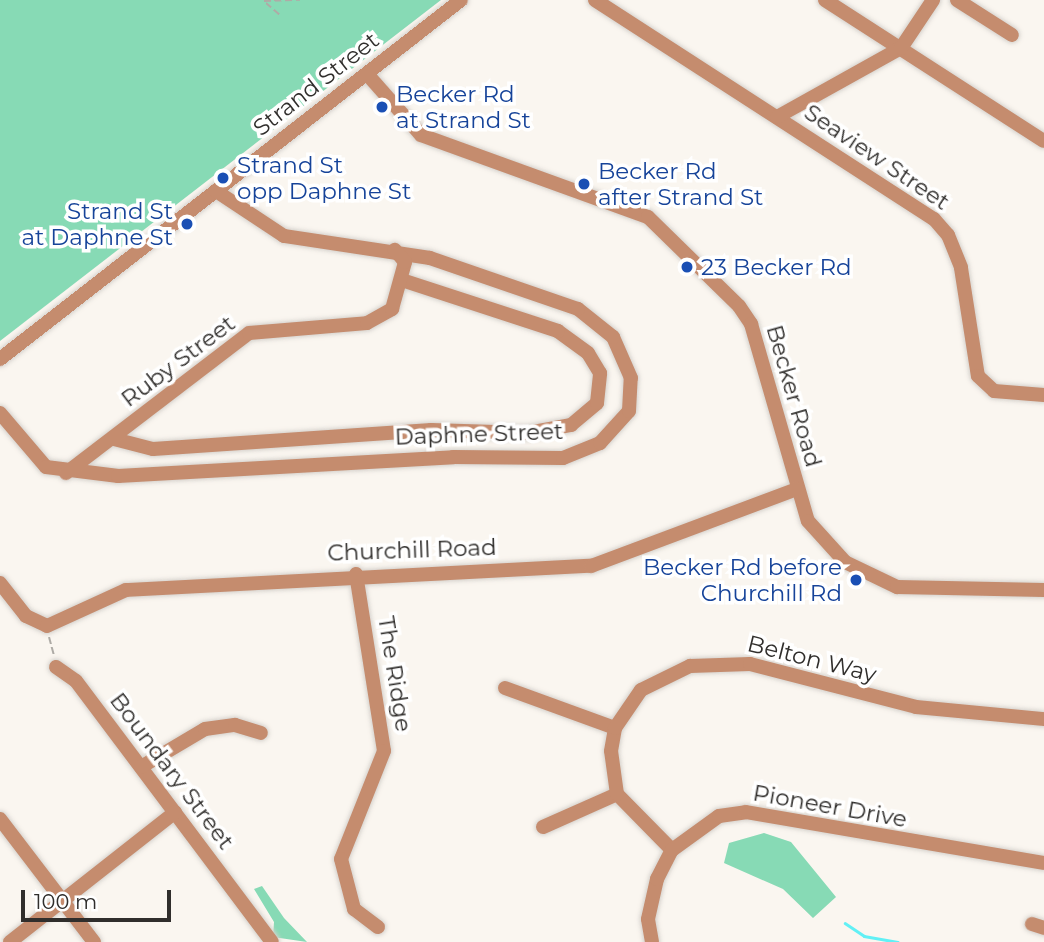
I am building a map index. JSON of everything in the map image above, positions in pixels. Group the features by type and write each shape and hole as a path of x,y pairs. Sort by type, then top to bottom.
{"street":[{"name":"Strand Street","path":"0,359 461,0"},
{"name":"Seaview Street","path":"595,0 939,225 961,268 978,376 993,391 1044,395"},
{"path":"825,0 1044,141"},
{"path":"777,117 901,48 933,0"},
{"path":"957,0 1012,35"},
{"name":"Becker Road","path":"367,74 403,120 428,139 640,212 671,237 751,324 797,489 817,536 881,583 1044,590"},
{"name":"Daphne Street","path":"65,474 563,457 600,443 629,411 631,378 613,337 578,309 395,250 284,236 216,191"},
{"path":"395,250 405,262 402,280"},
{"name":"Daphne Street","path":"114,439 153,449 431,430 528,433 571,425 597,403 600,373 588,353 558,331 402,280"},
{"name":"Ruby Street","path":"65,474 249,333 367,323 392,309 402,280"},
{"path":"0,413 38,461 65,474"},
{"name":"Churchill Road","path":"47,626 126,590 356,575 591,566 797,489"},
{"name":"The Ridge","path":"356,575 384,751 341,859 354,909 378,927"},
{"path":"0,583 26,616 47,626"},
{"name":"Belton Way","path":"617,794 611,772 615,728 641,690 660,677 718,662 750,664 916,708 1044,719"},
{"name":"Boundary Street","path":"56,667 76,681 272,942"},
{"path":"505,688 615,728"},
{"path":"141,767 205,729 234,725 261,733"},
{"path":"543,827 617,794 671,850"},
{"path":"9,942 175,812"},
{"name":"Pioneer Drive","path":"652,942 648,919 657,879 671,850 719,816 746,812 1044,863"},
{"path":"0,819 94,942"}],"path":[{"path":"263,0 300,0"},
{"path":"263,0 280,15"},
{"path":"47,626 56,667"}],"green space":[{"path":"0,0 441,0 0,341"},
{"path":"764,833 791,842 836,897 813,918 783,889 724,863 729,843"},
{"path":"262,886 284,918 307,942 273,937 274,922 254,889"}],"waterway":[{"path":"845,923 864,936 897,942"}],"place":[{"name":"Becker Rd at Strand St","path":"382,107"},
{"name":"Strand St opp Daphne St","path":"223,178"},
{"name":"Becker Rd after Strand St","path":"584,184"},
{"name":"Strand St at Daphne St","path":"187,224"},
{"name":"23 Becker Rd","path":"687,267"},
{"name":"Becker Rd before Churchill Rd","path":"856,580"}]}
